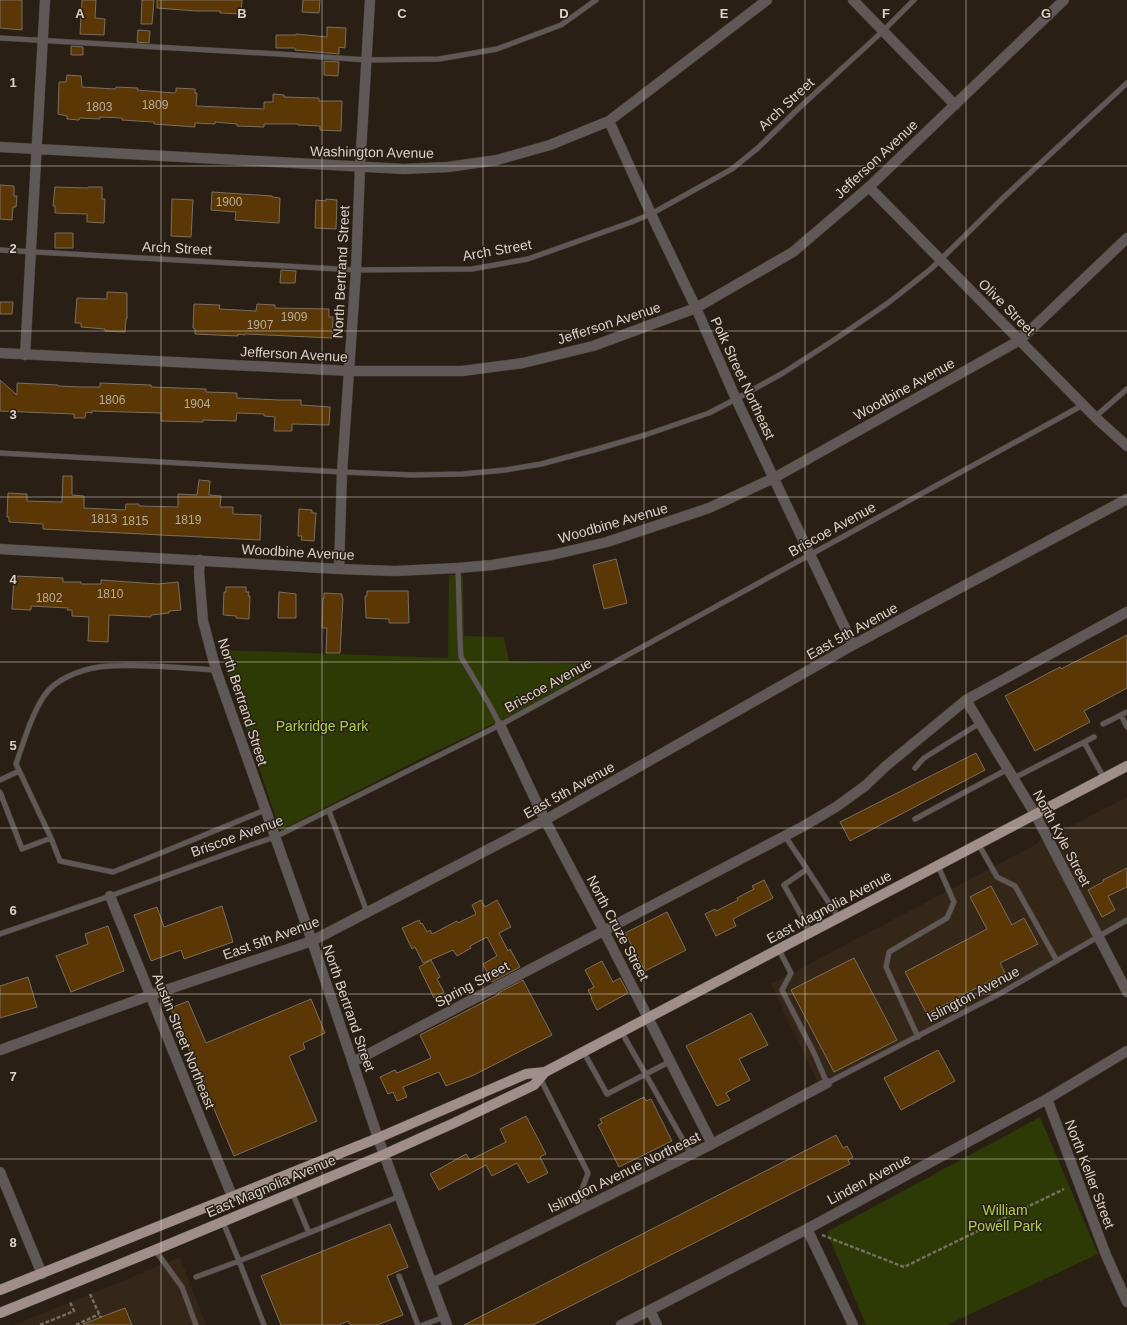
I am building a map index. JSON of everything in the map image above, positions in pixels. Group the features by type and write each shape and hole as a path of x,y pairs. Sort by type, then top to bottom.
{"main road":[{"name":"East Magnolia Avenue","path":"0,1313 385,1154 517,1094 534,1085 542,1075 583,1051 779,950 811,933 838,916 979,845 1127,766"},
{"name":"East Magnolia Avenue","path":"0,1290 378,1138 526,1074 542,1075"}],"street":[{"path":"25,355 45,0"},
{"name":"North Bertrand Street","path":"339,569 342,472 356,270 360,168 370,0"},
{"name":"Washington Avenue","path":"0,147 360,168 404,169 448,167 497,160 550,145 609,120 767,0"},
{"path":"853,0 955,105"},
{"name":"Jefferson Avenue","path":"0,353 350,371 462,371 524,363 593,346 696,308 793,252 869,187 1064,0"},
{"name":"Polk Street Northeast","path":"609,120 651,214 696,308 736,399 853,645"},
{"name":"Olive Street","path":"869,187 1083,405 1127,446"},
{"name":"Woodbine Avenue","path":"0,549 395,571 492,565 552,555 607,542 708,508 774,478 1020,340 1127,238"},
{"name":"East 5th Avenue","path":"0,1050 151,995 312,941 545,820 853,645 1127,498"},
{"name":"North Bertrand Street","path":"200,560 199,572 203,621 216,670 312,941 378,1138 446,1321"},
{"name":"Spring Street","path":"353,1062 785,836 836,807 865,786 886,766 966,700 1127,612"},
{"name":"North Kyle Street","path":"966,700 1035,814 1127,992"},
{"name":"North Cruze Street","path":"500,725 545,820 604,931 712,1144"},
{"name":"Austin Street Northeast","path":"110,896 232,1196"},
{"name":"Linden Avenue","path":"621,1325 807,1229 1047,1099 1127,1051"},
{"name":"Islington Avenue Northeast","path":"432,1283 712,1144 827,1083"},
{"name":"North Keller Street","path":"1047,1099 1106,1255 1127,1302"},
{"path":"0,1172 42,1274"},
{"path":"807,1229 853,1325"},
{"path":"650,1310 657,1325"}],"lane":[{"path":"0,38 367,60 439,59 497,49 561,25 596,0"},
{"name":"Arch Street","path":"0,250 356,270 472,269 528,259 651,214 732,169 759,147 914,0"},
{"path":"0,453 342,472 413,475 463,474 505,470 541,464 645,435 709,413 736,399 783,373 888,303 941,260 1003,198 1127,83"},
{"path":"1095,417 1127,389"},
{"name":"Briscoe Avenue","path":"0,934 275,837 329,811 500,725 1083,405"},
{"path":"458,568 461,657 500,725"},
{"path":"216,670 146,666 99,667 61,680 44,695 36,709 16,764 51,838 60,861 113,872 265,810"},
{"path":"1103,724 1127,712"},
{"path":"1121,715 1127,727"},
{"path":"915,768 924,758 980,722"},
{"path":"1014,778 1094,737"},
{"path":"1084,742 1104,778"},
{"path":"915,818 1008,769"},
{"path":"0,780 19,771"},
{"path":"0,792 22,849 51,838"},
{"path":"329,811 367,912"},
{"path":"785,836 838,916"},
{"path":"979,845 996,877 1015,886 1057,961"},
{"path":"918,1037 886,967 889,952 947,918 954,902 938,866"},
{"path":"807,869 784,885 811,933"},
{"name":"Islington Avenue","path":"827,1083 1001,993 1127,920"},
{"path":"779,950 791,973 782,990 814,1053 827,1083"},
{"path":"621,1031 691,1154"},
{"path":"583,1051 607,1094 670,1061"},
{"path":"542,1075 588,1173 580,1195 587,1206"},
{"path":"292,1192 309,1233"},
{"path":"196,1277 400,1196"},
{"path":"223,1222 264,1325"},
{"path":"155,1250 182,1287 196,1325"},
{"path":"399,1276 418,1325"},
{"path":"423,1325 446,1321"}],"path":[{"path":"807,1229 904,1267 1064,1189"},
{"path":"90,1294 101,1318"},
{"path":"40,1325 74,1311 70,1302"},
{"path":"76,1325 99,1314"}],"shaded area":[{"path":"1127,797 1127,920 1057,961 820,1087 771,984 1016,855 1039,841 1056,834"},
{"path":"180,1257 206,1325 14,1325 110,1286"}],"green space":[{"name":"Parkridge Park","path":"449,575 463,575 464,636 504,637 509,661 578,664 581,676 526,708 418,760 281,830 225,665 223,650 448,658"},
{"name":"William Powell Park","path":"1040,1117 1098,1254 947,1325 866,1325 827,1232"}],"building":[{"path":"0,0 22,0 22,30 0,28"},
{"path":"82,0 96,0 95,18 105,19 104,35 80,34"},
{"path":"142,0 154,0 152,24 141,24"},
{"path":"157,0 242,0 241,14 220,13 220,11 157,8"},
{"path":"303,0 320,0 319,13 302,12"},
{"path":"327,27 346,28 345,48 339,47 339,54 295,50 295,48 276,48 276,35 296,34 327,37"},
{"path":"138,30 150,31 149,43 137,42"},
{"path":"71,46 83,47 83,55 71,55"},
{"path":"324,61 339,62 338,76 324,75"},
{"path":"67,75 81,76 82,87 115,89 116,87 138,88 137,90 174,93 176,92 176,88 195,89 195,93 197,93 196,106 264,109 264,102 273,102 273,94 284,95 284,97 319,98 319,101 342,101 341,131 320,130 320,126 298,124 264,124 264,127 237,126 237,124 215,122 215,124 195,123 195,127 154,124 154,122 122,120 122,118 100,117 100,119 67,119 67,116 58,114 59,82 66,82"},
{"path":"0,185 14,186 14,196 17,196 16,207 13,207 12,220 0,219"},
{"path":"55,187 102,187 102,199 105,199 104,223 87,222 87,214 55,213 55,206 53,206"},
{"path":"212,192 272,196 280,198 279,223 235,220 236,212 211,210"},
{"path":"172,199 193,200 191,237 171,236"},
{"path":"326,199 337,200 336,229 315,228 316,200 326,201"},
{"path":"55,233 73,233 73,248 55,248"},
{"path":"281,270 296,271 295,283 280,283"},
{"path":"107,292 127,293 127,319 125,332 105,331 105,329 81,327 81,323 75,323 77,298 107,299"},
{"path":"0,302 13,302 12,314 0,314"},
{"path":"194,304 220,305 219,309 256,311 257,304 275,305 275,308 329,309 329,317 333,317 332,338 245,334 238,334 238,336 195,334 195,329 193,328"},
{"path":"0,380 17,395 17,383 100,387 100,383 206,389 206,392 237,393 237,398 301,400 301,405 330,407 329,425 292,424 292,431 274,431 275,417 264,416 264,414 237,413 236,421 203,420 203,422 161,421 161,413 92,411 92,413 86,412 85,418 74,418 74,414 0,411"},
{"path":"63,476 72,476 72,495 84,496 84,508 125,510 126,504 139,504 139,506 178,507 178,494 197,495 199,480 210,481 209,495 221,496 220,507 233,507 233,514 261,515 260,540 43,529 43,524 9,522 9,517 7,517 8,493 27,494 27,501 62,502"},
{"path":"299,509 312,510 312,513 316,513 314,541 301,540 302,536 298,536"},
{"path":"616,559 627,603 604,609 593,565"},
{"path":"14,576 63,578 63,582 81,582 81,584 101,584 101,580 158,584 178,582 181,610 151,615 151,617 109,615 108,642 88,641 89,617 72,616 72,610 67,610 68,608 31,606 31,610 12,609"},
{"path":"226,587 246,587 246,592 249,592 248,596 250,596 249,619 223,615 224,592 226,592"},
{"path":"367,591 408,591 409,623 389,623 389,619 366,618 365,596 367,596"},
{"path":"279,592 296,594 296,618 278,618"},
{"path":"324,593 342,594 340,653 326,653 327,628 322,628"},
{"path":"1127,635 1127,688 1084,711 1090,722 1035,751 1005,696 1060,667 1061,669"},
{"path":"976,753 985,770 850,841 840,822"},
{"path":"1127,868 1127,887 1108,896 1115,910 1102,917 1088,890 1103,882 1103,880"},
{"path":"764,880 773,898 733,919 736,926 716,936 705,914 715,909 716,911 738,900 737,898 754,889 752,886"},
{"path":"991,886 1012,925 1024,918 1038,944 1000,963 1005,973 927,1014 905,972 987,929 970,897"},
{"path":"481,900 485,907 497,900 511,927 499,933 508,951 510,949 520,967 492,982 483,964 497,956 487,937 470,946 471,948 457,956 453,950 423,963 415,947 412,949 402,928 419,920 427,932 430,930 432,934 457,921 458,923 476,914 472,905"},
{"path":"222,906 233,942 184,959 181,950 151,961 134,915 157,907 164,927"},
{"path":"667,912 686,950 645,971 625,933"},
{"path":"108,926 124,971 71,992 56,956 88,944 85,934"},
{"path":"854,958 897,1040 834,1072 791,990"},
{"path":"431,960 440,977 437,979 444,992 434,998 419,967"},
{"path":"602,961 613,982 620,978 628,993 597,1010 588,990 594,987 585,970"},
{"path":"28,977 37,1007 0,1018 0,986"},
{"path":"523,980 552,1035 474,1075 446,1086 439,1072 403,1087 407,1097 397,1101 393,1092 388,1094 380,1077 395,1070 397,1073 431,1058 420,1035"},
{"path":"311,999 325,1033 303,1043 305,1049 289,1056 317,1121 234,1156 171,1008 188,1001 206,1043"},
{"path":"751,1013 768,1045 739,1059 750,1080 726,1093 730,1100 717,1106 686,1046"},
{"path":"938,1050 955,1081 901,1110 884,1078"},
{"path":"644,1097 646,1101 651,1099 672,1141 619,1167 598,1125 602,1123 600,1119"},
{"path":"526,1116 546,1154 540,1157 548,1173 528,1183 517,1163 492,1176 486,1165 439,1190 430,1174 466,1154 470,1160 506,1142 500,1129"},
{"path":"836,1135 843,1148 847,1146 853,1157 848,1160 850,1164 533,1325 464,1325"},
{"path":"390,1224 408,1267 387,1276 403,1315 377,1325 350,1325 348,1321 339,1325 281,1325 261,1276"},
{"path":"125,1308 132,1325 83,1324"}]}
